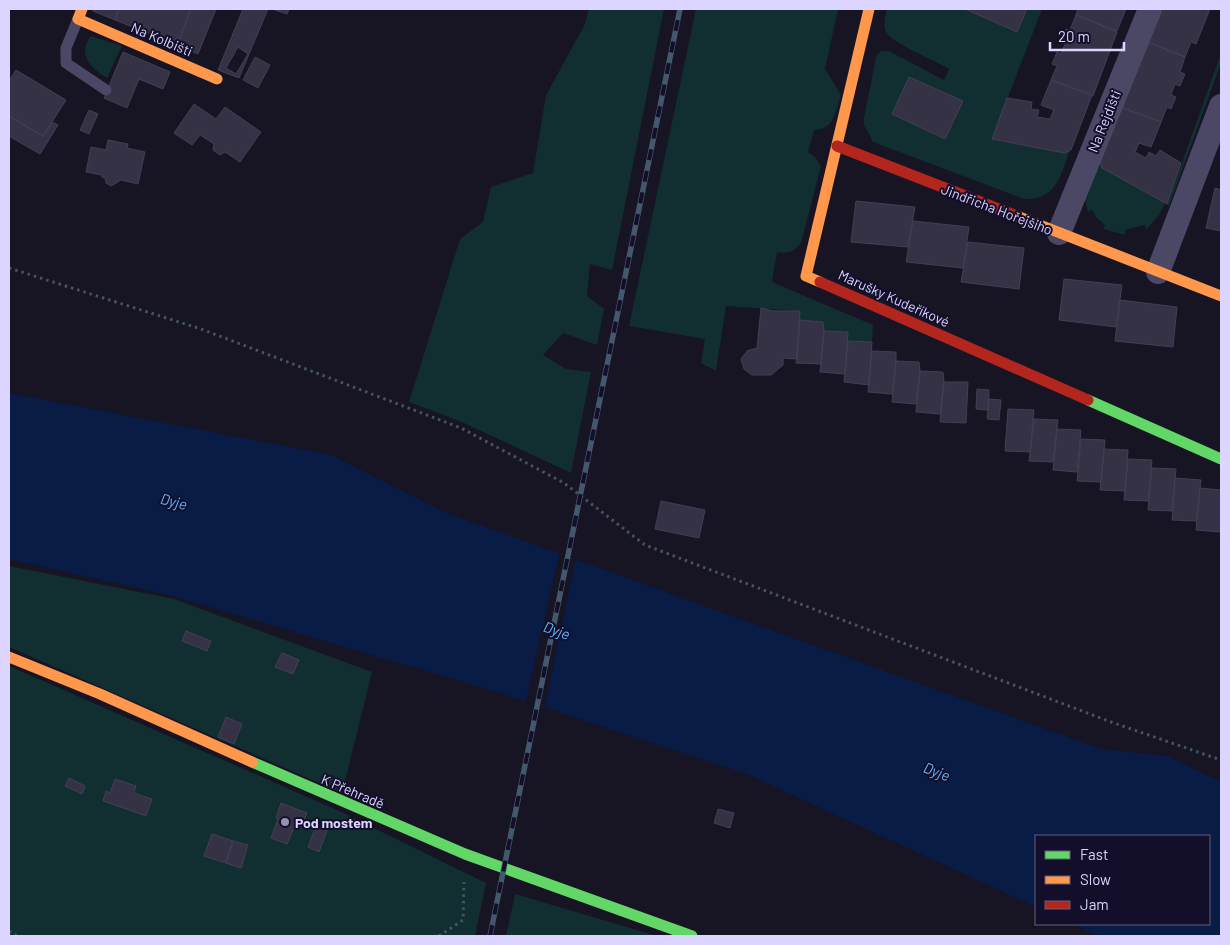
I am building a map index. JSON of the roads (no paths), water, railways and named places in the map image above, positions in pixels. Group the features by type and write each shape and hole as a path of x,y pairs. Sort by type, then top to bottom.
{"street":[{"name":"Marušky Kudeříkové","path":"869,9 806,276 1221,459"},
{"name":"Na Rejdišti","path":"1059,233 1150,9"},
{"name":"Na Kolbišti","path":"80,14 217,79"},
{"path":"1158,272 1221,106"},
{"name":"Jindřicha Hořejšího","path":"837,146 1221,296"},
{"name":"K Přehradě","path":"9,657 100,694 342,802 465,854 692,936"}],"lane":[{"path":"80,14 66,48 66,63 106,90"}],"water":[{"name":"Dyje","path":"9,393 332,455 444,512 1101,749 1167,756 1221,782 1221,936 1099,936 1074,925 1210,925 1210,835 1035,835 1035,907 747,774 507,695 173,596 9,559"}],"railway":[{"path":"490,936 680,9"}],"place":[{"name":"Pod mostem","path":"285,822"}]}
